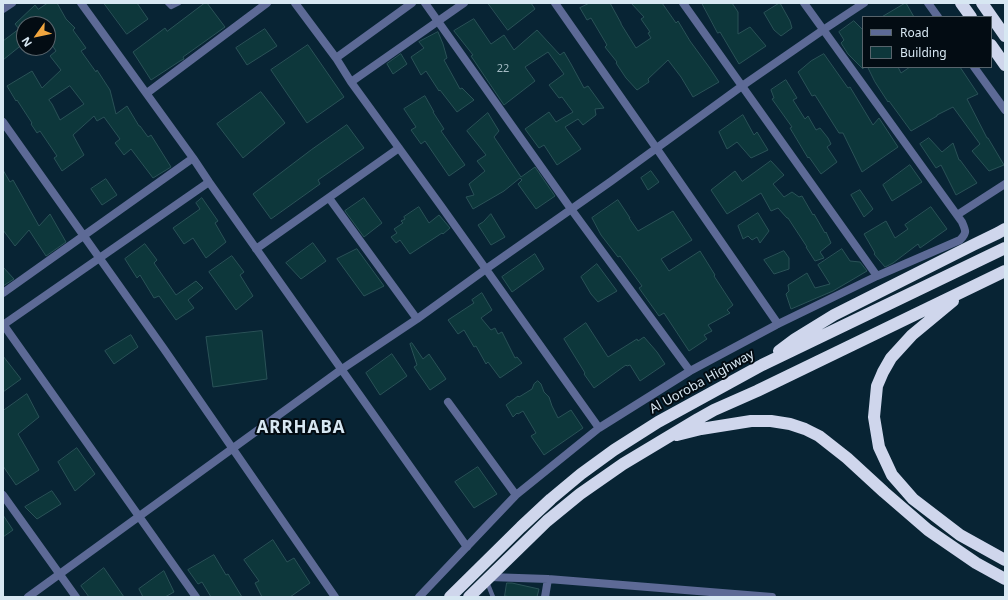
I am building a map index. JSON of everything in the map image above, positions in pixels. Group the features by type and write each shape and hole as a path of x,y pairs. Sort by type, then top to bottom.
{"highway":[{"path":"961,3 970,16"},
{"path":"982,3 991,16"},
{"path":"992,17 1005,36"},
{"path":"992,46 1005,65"},
{"path":"762,365 787,345 834,315 1005,229"},
{"name":"Al Uoroba Highway","path":"450,597 551,499 581,474 614,450 658,422 762,365 1005,248"},
{"path":"469,597 547,521 580,494 623,464 668,436 714,410 757,391 1005,271"},
{"path":"966,290 912,336 891,358 877,386 874,418 879,447 892,475 913,498 960,535 1005,560"},
{"path":"668,436 751,421 771,421 790,424 805,429 819,436 847,458 928,530 976,563 1005,579"}],"street":[{"path":"3,9 12,3"},
{"path":"81,3 147,93 467,547"},
{"path":"147,93 267,3"},
{"path":"295,3 336,58 351,82 599,428"},
{"path":"336,58 412,3"},
{"path":"424,3 571,209 690,371"},
{"path":"351,82 464,3"},
{"path":"555,3 778,324"},
{"path":"683,3 877,276"},
{"path":"419,597 516,495 599,428 690,371 778,324 877,276 960,240 964,235 965,230 962,222 804,3"},
{"path":"28,597 342,369 417,319 657,149 742,86 864,3"},
{"path":"928,3 937,16"},
{"path":"975,68 1005,110"},
{"path":"3,122 233,448 335,597"},
{"path":"256,249 399,148"},
{"path":"3,293 193,158"},
{"path":"196,597 3,325 209,182"},
{"path":"957,215 1005,184"},
{"path":"329,198 417,319"},
{"path":"448,402 516,495"},
{"path":"3,495 76,597"},
{"path":"488,579 548,579 772,597"},
{"path":"545,597 548,579"},
{"path":"661,597 663,588"}],"lane":[{"path":"167,3 171,7 179,3"},
{"path":"488,579 492,597"}],"building":[{"path":"48,3 57,3 66,19 75,28 73,30 86,48 81,51 96,72 97,70 110,90 116,114 127,106 139,126 148,137 151,135 171,167 153,178 131,149 124,155 115,143 120,139 104,117 97,121 94,116 73,135 84,155 62,171 54,158 57,156 40,131 37,133 7,86 32,71 42,88 61,70 50,56 56,56 56,16 23,16 35,5 38,9","holes":["70,86 84,104 60,120 49,100"]},
{"path":"104,3 137,3 148,19 127,34"},
{"path":"207,3 225,27 183,57 184,59 151,80 133,52 165,28 167,31"},
{"path":"488,3 531,3 535,9 508,30"},
{"path":"590,3 610,3 636,48 651,38 648,33 650,32 641,19 644,17 631,3 662,3 676,23 678,21 719,82 693,97 681,77 668,60 648,79 649,82 637,90 626,78 616,63 617,62 605,47 607,45 591,18 587,20 580,8"},
{"path":"702,3 732,3 738,12 738,34 750,27 766,46 739,64 720,32 718,33"},
{"path":"780,3 790,21 792,28 781,36 774,30 764,13"},
{"path":"906,3 913,16 884,16"},
{"path":"474,19 491,44 504,35 514,50 537,30 560,55 564,52 584,88 588,86 604,108 595,109 596,115 583,125 578,119 565,127 581,149 557,165 544,145 539,148 525,129 549,112 556,122 573,112 562,97 559,98 549,85 564,74 548,52 525,67 535,81 504,105 471,56 473,55 454,31"},
{"path":"854,21 862,29 862,68 848,54 841,43 844,40 839,32"},
{"path":"265,29 277,46 247,65 236,48"},
{"path":"16,31 16,49 3,60 3,41"},
{"path":"438,32 447,58 444,60 460,89 462,88 474,100 457,112 440,90 439,91 426,71 421,75 411,57 424,48 419,42"},
{"path":"308,45 344,97 307,123 271,70"},
{"path":"401,54 407,64 393,74 387,64"},
{"path":"824,54 848,88 850,87 873,125 879,118 898,147 862,172 843,133 839,133 815,95 812,96 798,72 811,61"},
{"path":"868,68 898,68 901,73 908,68 961,68 978,94 967,99 987,138 1004,165 989,171 972,151 980,144 953,107 911,131 889,101 888,102 875,82"},
{"path":"786,80 797,98 793,100 805,119 808,116 816,130 820,128 831,144 827,147 837,162 821,174 809,157 808,158 790,128 792,127 772,99 774,98 771,90"},
{"path":"261,92 285,123 243,158 217,124"},
{"path":"425,96 444,129 441,131 465,165 449,176 425,141 421,144 411,130 416,127 404,109"},
{"path":"488,113 499,131 494,137 521,177 535,167 555,196 536,209 518,184 522,180 520,178 504,191 473,209 466,197 474,195 469,184 485,171 477,161 486,155 467,131"},
{"path":"743,115 754,135 757,132 768,150 751,158 737,142 727,149 719,132"},
{"path":"347,125 364,148 318,180 320,184 271,219 253,194"},
{"path":"929,138 942,152 953,143 959,160 977,183 956,195 941,165 936,168 920,144"},
{"path":"771,161 784,175 773,184 784,197 792,192 799,197 802,196 825,233 826,232 831,243 820,252 824,258 815,261 788,218 778,208 771,211 761,193 727,214 711,190 735,171 742,181"},
{"path":"910,165 922,182 892,201 883,185"},
{"path":"3,170 10,182 13,180 39,226 50,214 66,242 46,256 29,230 15,246 3,230"},
{"path":"651,171 659,182 648,190 641,178"},
{"path":"106,179 117,195 102,205 91,189"},
{"path":"860,190 873,209 864,217 851,195"},
{"path":"202,198 218,221 215,223 226,242 206,258 193,238 184,244 173,228 200,209 196,203"},
{"path":"364,198 382,223 364,237 345,211"},
{"path":"618,200 638,231 673,211 692,240 661,259 669,271 700,251 733,305 727,310 730,313 708,325 712,331 704,335 707,339 689,351 664,313 659,316 639,288 642,286 620,256 618,257 601,235 592,218"},
{"path":"419,207 429,223 439,215 450,228 443,234 442,233 410,254 400,240 396,243 391,237 397,233 394,229 403,223 401,221 405,219 404,217"},
{"path":"931,207 947,229 920,248 918,244 893,263 885,267 874,254 875,253 864,234 886,221 895,238 908,229 905,225"},
{"path":"758,213 769,231 760,243 757,237 752,240 748,236 743,239 738,226"},
{"path":"491,214 505,237 491,245 478,225"},
{"path":"313,243 326,261 301,279 286,263"},
{"path":"145,244 157,260 154,263 176,295 196,281 203,288 188,300 194,308 176,320 159,296 154,298 140,275 137,278 125,259"},
{"path":"357,249 384,286 364,296 337,259"},
{"path":"842,249 850,261 860,262 867,271 833,291 791,309 786,294 789,291 788,285 807,273 815,288 830,284 818,265"},
{"path":"784,251 789,258 789,269 774,274 764,260"},
{"path":"535,254 544,269 512,292 502,277"},
{"path":"232,256 244,272 240,275 253,296 236,310 209,272"},
{"path":"597,264 617,291 598,302 591,294 581,277"},
{"path":"3,267 14,279 3,286"},
{"path":"482,293 492,310 481,318 491,330 495,328 498,334 502,332 515,358 517,357 522,363 500,378 488,362 486,364 476,346 474,347 464,330 458,334 448,320 474,303 472,300"},
{"path":"586,323 608,357 637,339 638,341 644,337 665,364 640,381 630,365 626,365 594,388 584,374 585,373 564,339"},
{"path":"262,331 267,379 213,387 206,337"},
{"path":"131,335 138,347 114,364 105,351"},
{"path":"412,343 423,359 429,354 446,379 430,390 414,367 417,365 410,344"},
{"path":"392,354 407,376 380,395 366,373"},
{"path":"3,356 21,379 3,392"},
{"path":"538,381 544,392 549,397 558,418 571,410 583,428 544,455 531,436 536,433 523,411 518,414 517,413 513,417 506,405 518,396 519,397 532,389 534,384"},
{"path":"27,394 39,417 18,434 39,470 16,485 3,466 3,411"},
{"path":"77,448 95,474 75,491 58,462"},
{"path":"478,467 497,494 474,508 455,482"},
{"path":"52,491 61,504 37,519 25,507"},
{"path":"3,515 13,530 3,537"},
{"path":"273,540 287,562 294,558 310,583 290,597 262,597 255,583 259,581 244,560"},
{"path":"214,555 242,597 211,597 202,582 198,584 188,570"},
{"path":"104,568 124,597 89,597 81,586"},
{"path":"164,571 174,592 165,597 143,597 139,589"},
{"path":"507,583 539,589 537,597 505,596"}],"district":[{"name":"ARRHABA","path":"301,428"}]}
